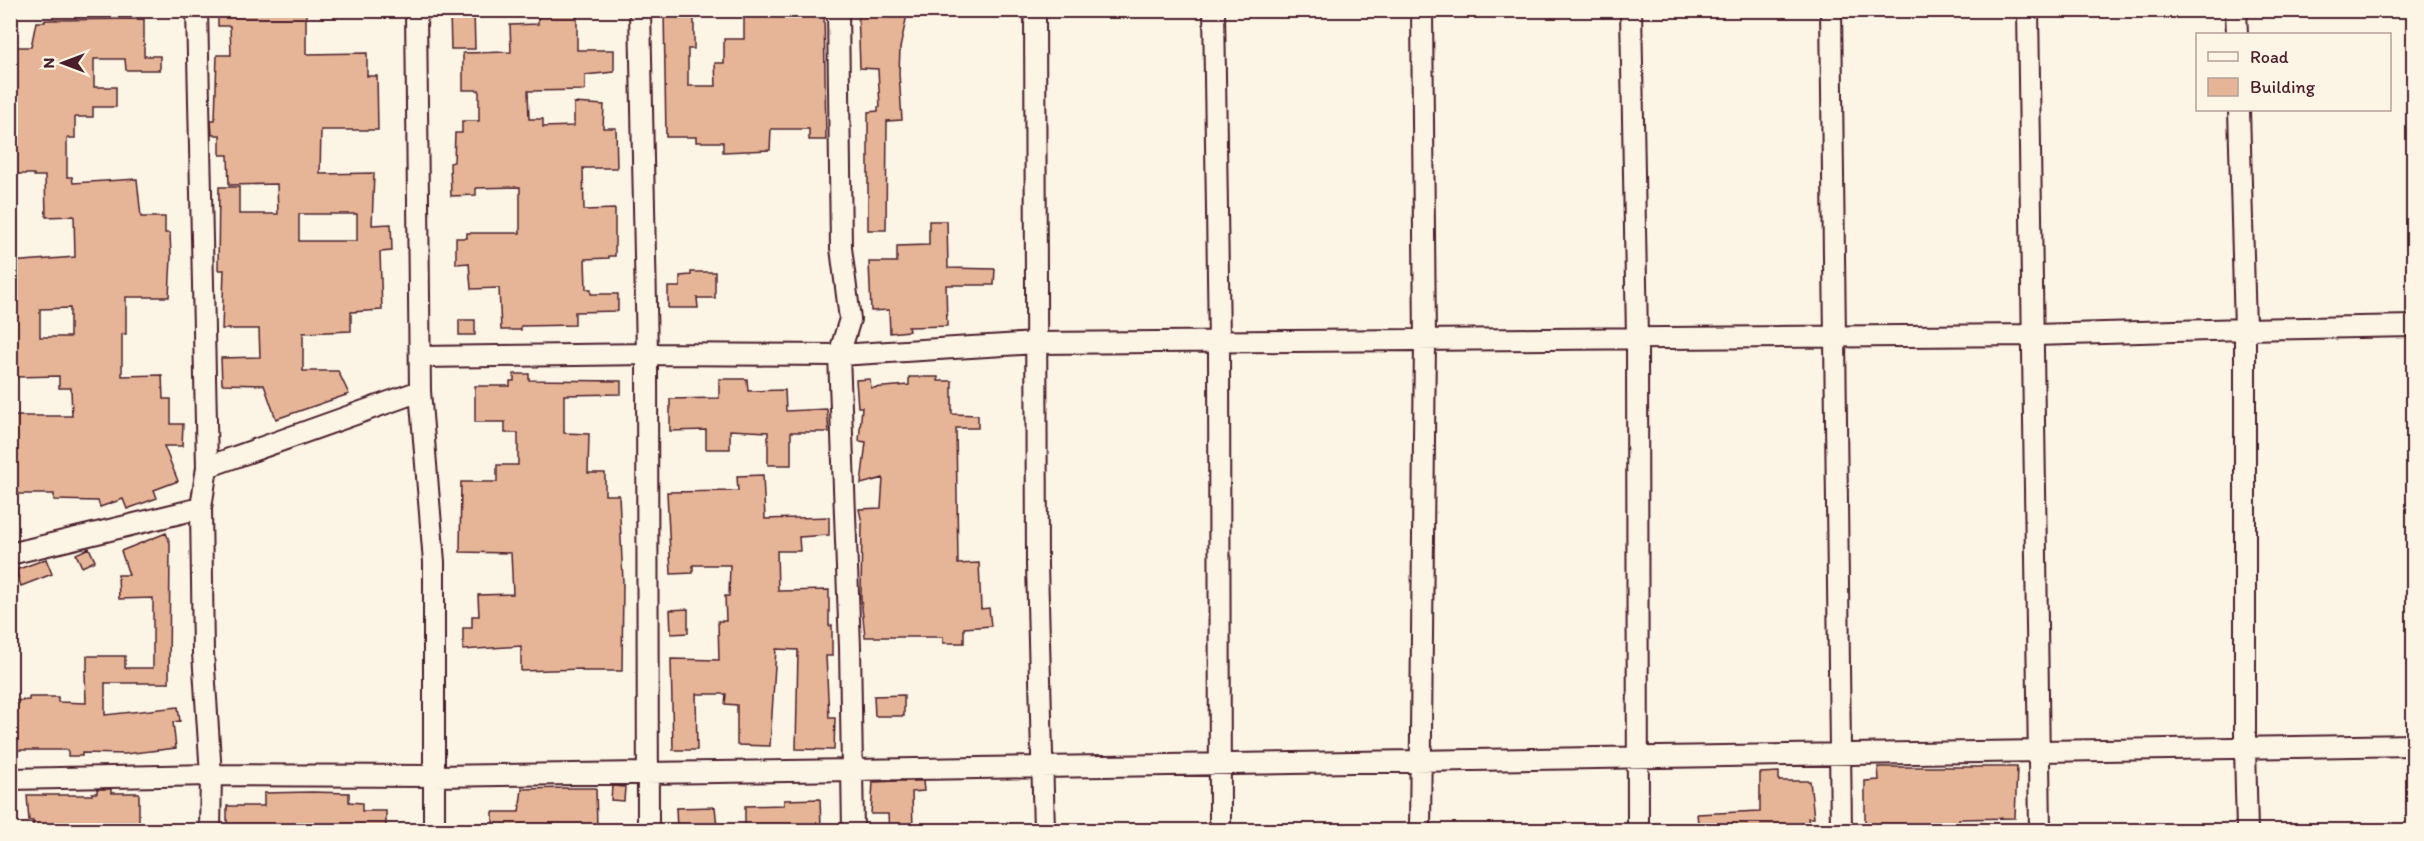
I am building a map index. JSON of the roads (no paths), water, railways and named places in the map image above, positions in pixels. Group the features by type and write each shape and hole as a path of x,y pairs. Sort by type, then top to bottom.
{"street":[{"path":"198,10 207,467 201,508 204,653 211,774 210,831"},
{"path":"416,10 420,392 434,562 434,831"},
{"path":"640,10 647,354 648,831"},
{"path":"838,10 841,248 850,319 839,355 853,831"},
{"path":"1035,10 1037,565 1044,831"},
{"path":"1214,10 1219,342 1220,831"},
{"path":"1420,831 1425,341 1422,10"},
{"path":"1630,10 1637,337 1638,831"},
{"path":"1830,10 1841,831"},
{"path":"2028,10 2040,831"},
{"path":"2236,10 2237,33"},
{"path":"2239,111 2244,328 2247,831"},
{"path":"420,357 647,354 839,355 1036,343 2034,335 2244,328 2414,326"},
{"path":"207,467 420,392"},
{"path":"10,554 201,508"},
{"path":"10,779 211,774 435,776 852,771 1043,766 2414,745"}]}
